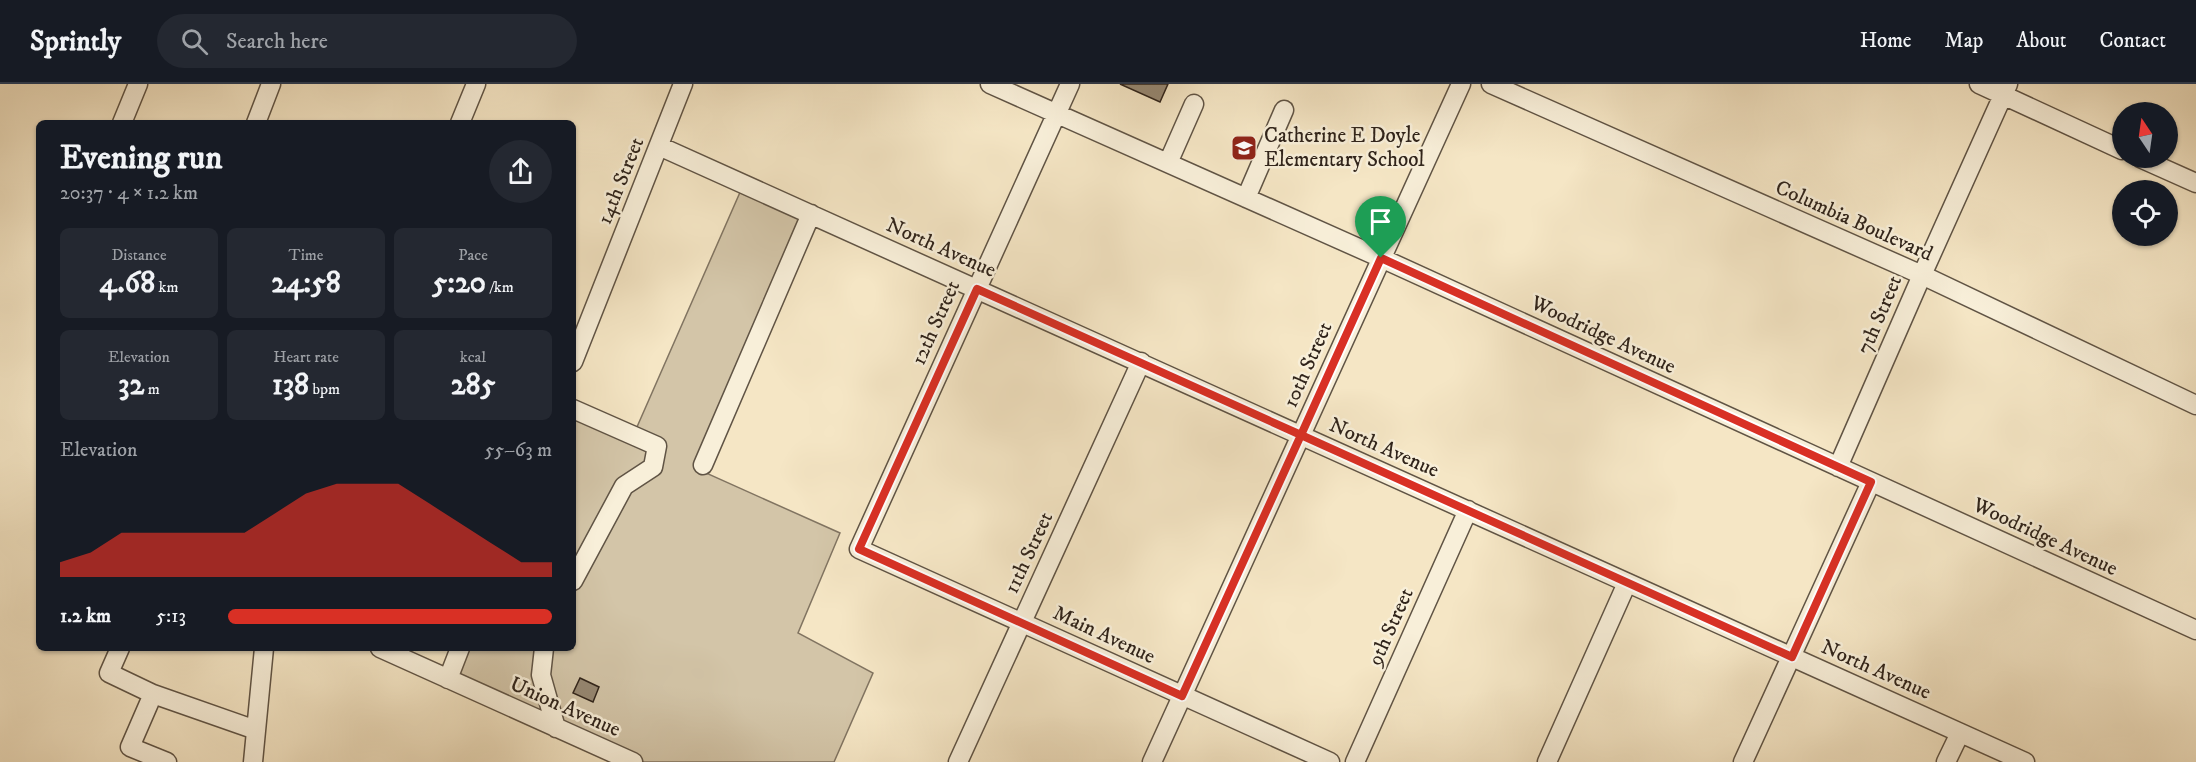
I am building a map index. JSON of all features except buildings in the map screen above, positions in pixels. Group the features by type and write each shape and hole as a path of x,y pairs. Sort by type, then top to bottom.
{"street":[{"path":"124,120 138,84"},
{"path":"257,120 271,84"},
{"path":"461,120 476,84"},
{"name":"14th Street","path":"576,347 580,326 659,146 683,84"},
{"name":"Woodridge Avenue","path":"990,84 1381,258 2196,630"},
{"name":"12th Street","path":"859,549 1070,84"},
{"name":"10th Street","path":"1152,762 1461,84"},
{"name":"Columbia Boulevard","path":"1491,84 1922,275 2196,405"},
{"path":"1979,84 2006,89 2112,145"},
{"name":"7th Street","path":"1838,467 2006,89"},
{"path":"1168,163 1194,104"},
{"path":"1246,198 1284,110"},
{"name":"North Avenue","path":"659,146 2025,762"},
{"path":"2162,168 2196,183"},
{"path":"703,465 811,214"},
{"name":"11th Street","path":"958,762 1141,363"},
{"path":"576,410 657,446 653,467 624,486 576,575"},
{"path":"1743,762 1871,482"},
{"name":"9th Street","path":"1355,762 1468,510"},
{"name":"Main Avenue","path":"859,549 1330,762"},
{"path":"1547,762 1627,584"},
{"path":"119,651 109,673 153,694 256,730"},
{"path":"253,762 264,651"},
{"name":"Union Avenue","path":"387,651 633,762"},
{"path":"448,679 459,651"},
{"path":"544,651 541,675 556,728"},
{"path":"153,694 130,747 167,762"},
{"path":"1946,762 1960,733"}],"shaded area":[{"path":"745,181 816,212 697,469 840,533 798,633 873,673 834,762 644,762 445,671 453,651 576,651 576,407 633,436"}],"place":[{"name":"Catherine E Doyle Elementary School","path":"1244,148"}],"route":[{"path":"1381,258 1301,435 977,289 859,549 1182,696 1301,435 1792,657 1871,482 1381,258"}]}
